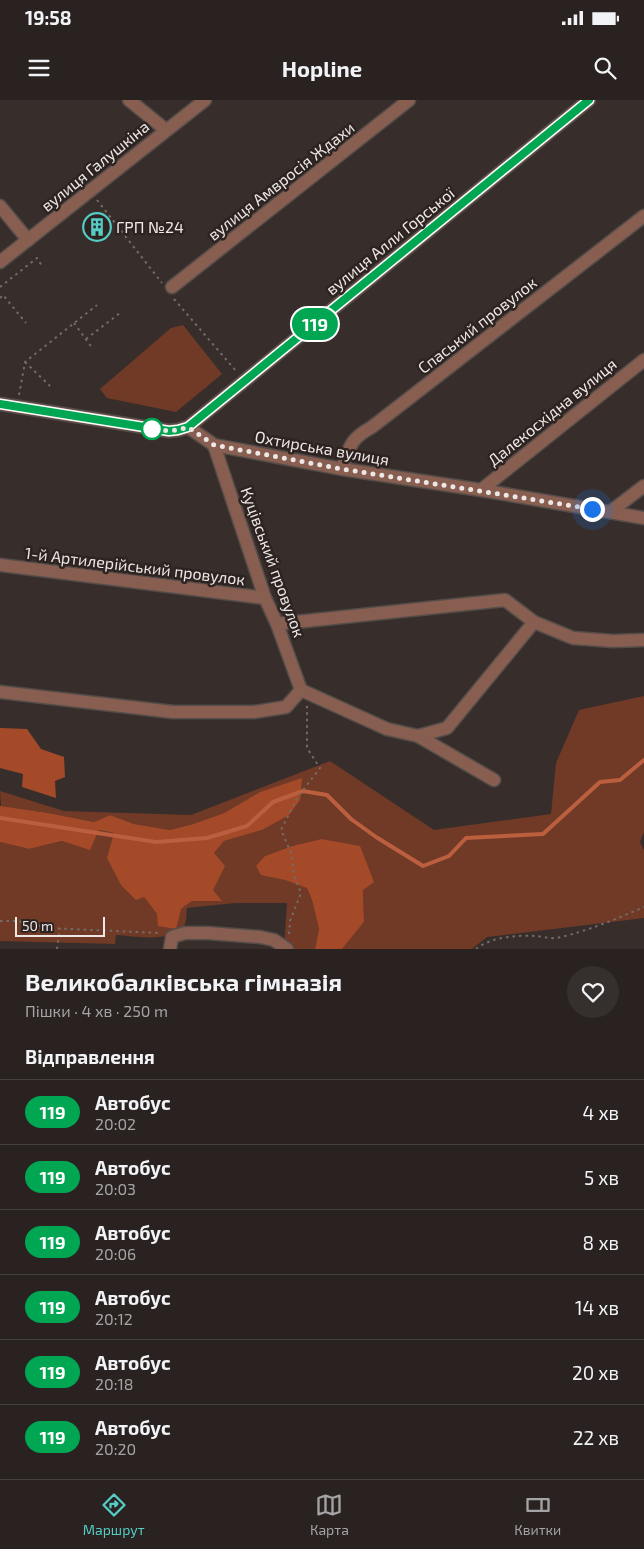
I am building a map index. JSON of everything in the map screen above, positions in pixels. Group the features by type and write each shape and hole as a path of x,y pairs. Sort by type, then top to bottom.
{"street":[{"path":"129,100 166,130"},
{"name":"вулиця Галушкіна","path":"0,262 205,100"},
{"name":"вулиця Амвросія Ждахи","path":"172,287 410,100"},
{"name":"вулиця Алли Горської","path":"188,427 590,100"},
{"path":"0,206 28,240"},
{"name":"Спаський провулок","path":"342,469 350,444 361,433 372,427 644,216"},
{"name":"Далекосхідна вулиця","path":"481,490 644,360"},
{"path":"0,404 169,431 188,427"},
{"name":"Охтирська вулиця","path":"188,427 214,445 342,469 481,490 644,518"},
{"name":"Куцівський провулок","path":"214,445 265,598 302,690"},
{"path":"610,512 644,486"},
{"name":"1-й Артилерійський провулок","path":"0,565 265,598"},
{"path":"277,624 505,600 534,622 573,638 613,641 644,640"},
{"path":"418,736 447,728 534,622"},
{"path":"0,692 173,712 254,712 286,707 302,690 387,729 418,736 494,780"},
{"path":"171,943 185,933 208,933 260,938 288,944"}],"path":[{"path":"0,287 37,258 42,266"},
{"path":"0,298 3,295 26,323"},
{"path":"19,395 25,362 97,305"},
{"path":"86,339 120,313"},
{"path":"74,323 93,349"},
{"path":"25,362 50,386"},
{"path":"288,944 290,921 300,893 294,876 292,855 281,830 298,798 320,768 307,748 307,701 302,690"},
{"path":"476,949 484,942 510,937 535,936 555,938 598,927 644,907"},
{"path":"0,921 18,921 48,928 158,932 171,943"},
{"path":"57,949 60,928"}],"shaded area":[{"path":"183,325 222,374 176,412 107,398 100,389 171,328"},
{"path":"644,696 644,832 640,842 644,850 644,918 487,937 472,949 342,949 364,922 363,890 321,839 292,846 265,856 285,880 307,887 319,929 315,949 284,949 287,903 235,903 187,908 185,924 172,934 163,937 116,935 115,944 0,941 0,842 29,849 63,841 90,849 99,830 114,833 144,897 157,914 181,909 213,890 214,853 224,841 262,830 302,779 260,792 224,813 170,830 134,824 110,815 94,822 48,813 1,807 0,791 64,811 191,815 330,761 434,830 551,814 556,763 579,710"},
{"path":"0,728 27,729 41,749 64,757 65,777 55,781 56,798 22,787 23,774 0,768"},
{"path":"302,778 300,800 289,815 262,830 224,841 214,853 225,866 213,890 222,901 192,901 181,909 176,929 158,926 157,914 144,897 136,900 121,885 107,858 114,833 99,830 90,850 62,841 29,849 0,842 0,806 94,822 110,815 134,824 170,830 224,813 260,792"},
{"path":"321,839 360,846 374,882 363,890 364,922 342,949 315,949 319,929 307,888 285,880 261,875 256,866 265,856 292,846"}],"waterway":[{"path":"0,818 156,842 207,838 247,826 273,802 303,791 327,795 351,819 423,866 449,856 466,838 543,834 600,782 620,780 644,760"}],"bus line":[{"name":"119","path":"0,404 169,431 188,427 589,100"}],"place":[{"name":"ГРП №24","path":"97,227"}],"route":[{"path":"152,429 150,428 169,431 188,427 214,445 342,469 592,509"}]}
